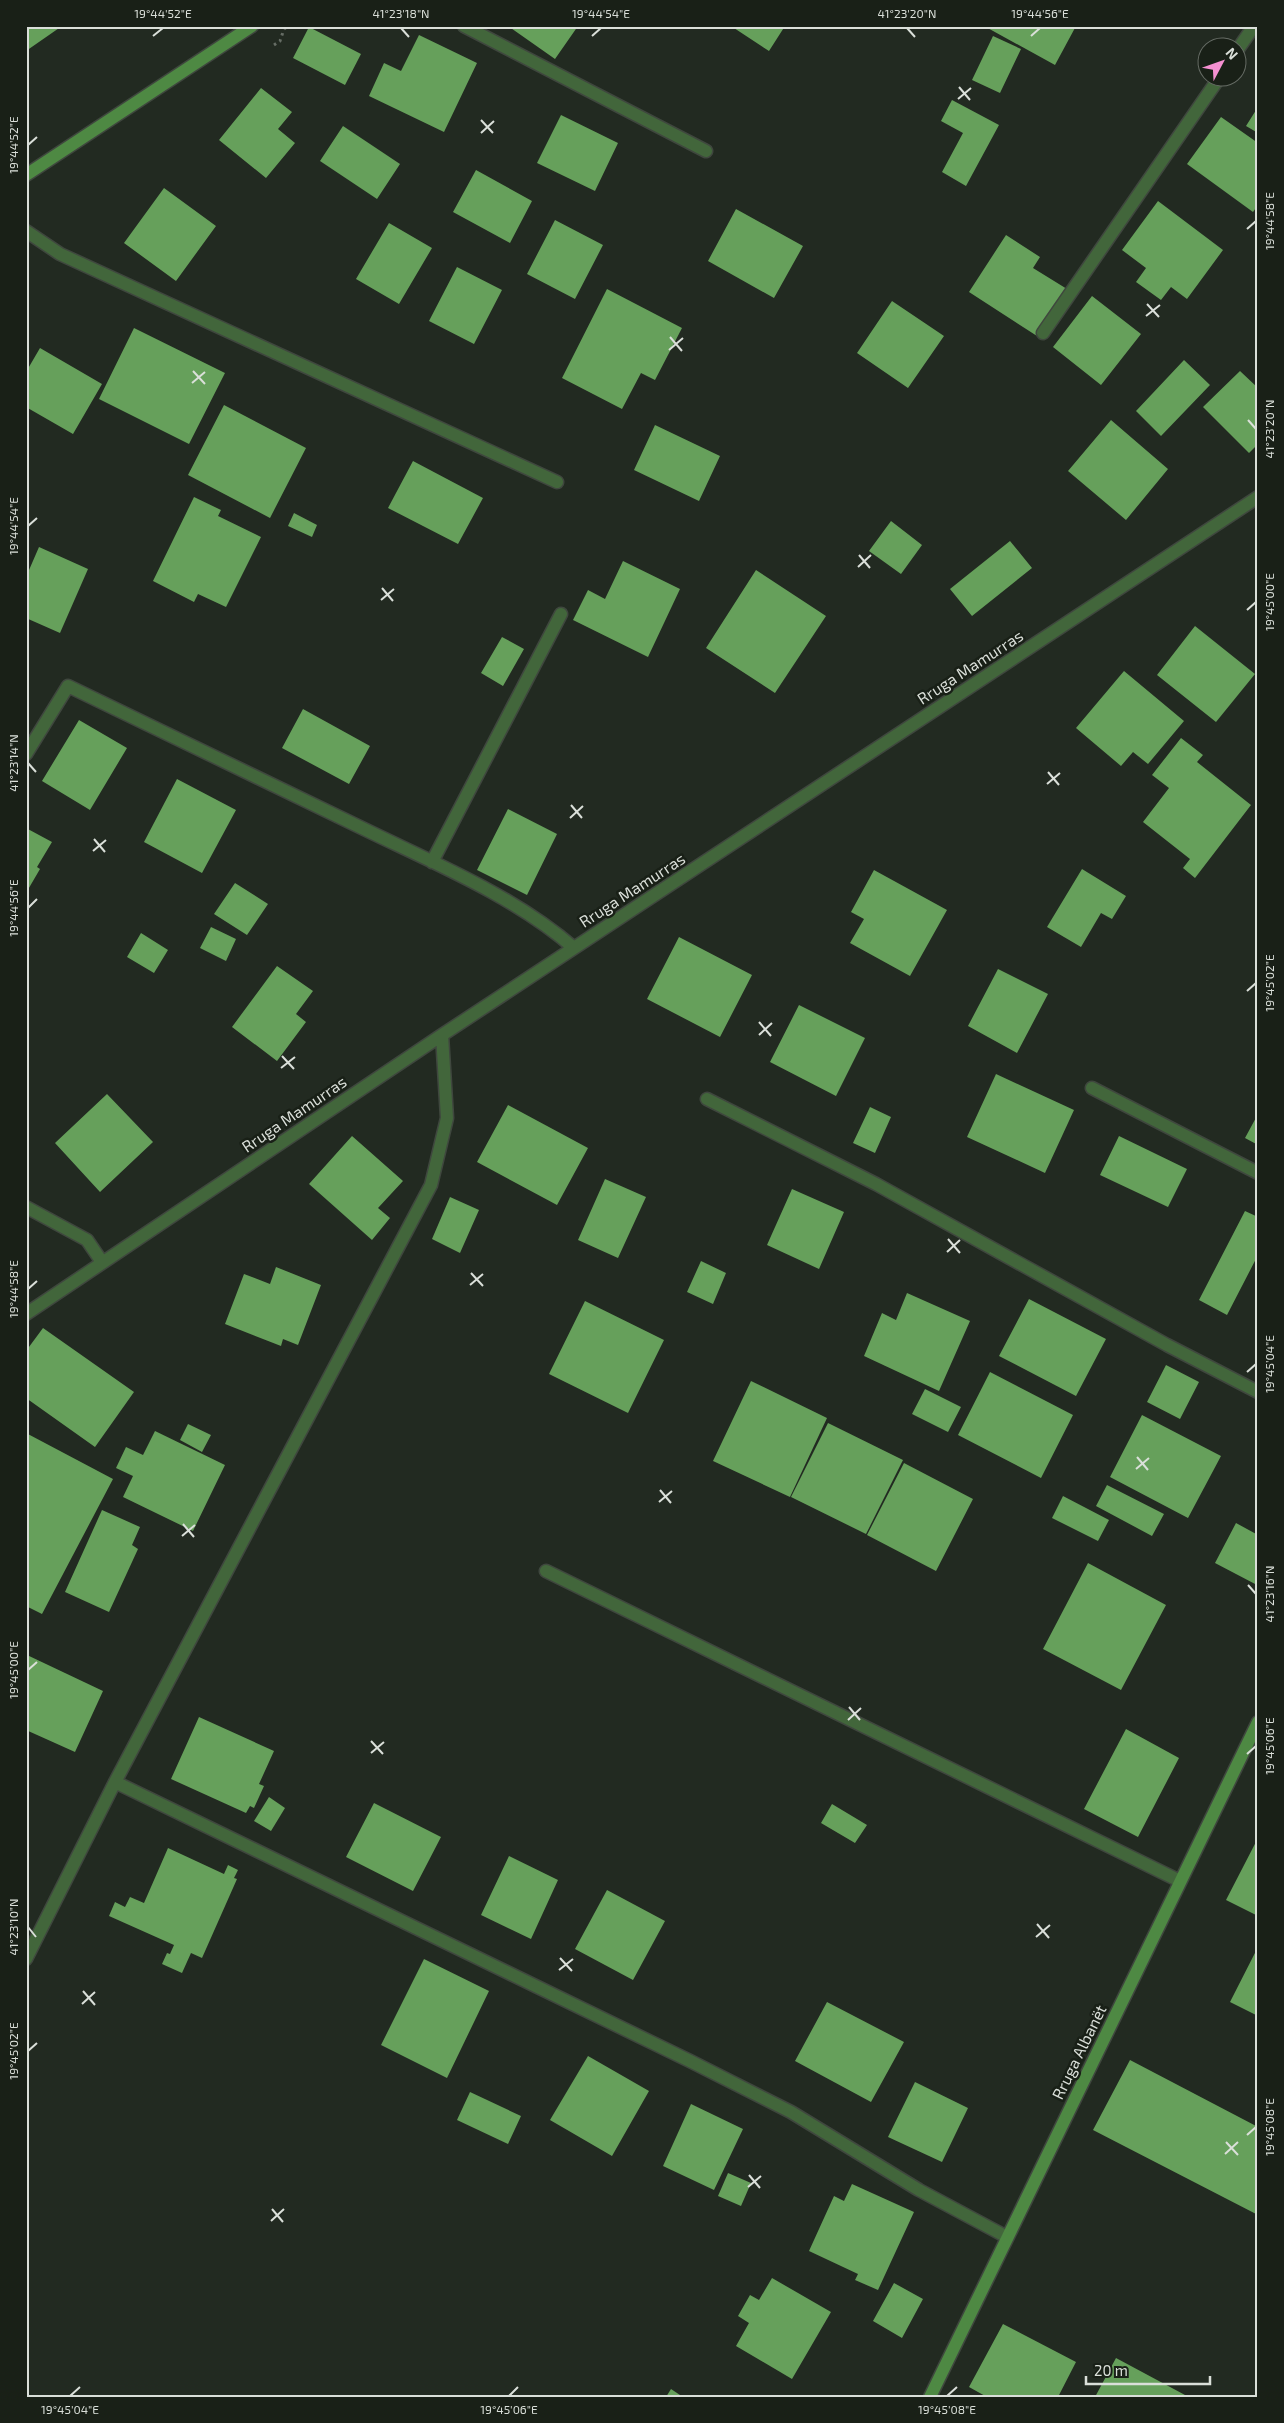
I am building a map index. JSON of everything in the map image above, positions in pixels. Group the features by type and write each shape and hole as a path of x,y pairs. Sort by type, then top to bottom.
{"street":[{"path":"26,175 252,26"},
{"path":"464,26 706,151"},
{"path":"1246,38 1254,26"},
{"path":"1043,333 1212,88"},
{"path":"26,231 60,254 557,482"},
{"name":"Rruga Mamurras","path":"26,1314 442,1035 1258,497"},
{"path":"432,862 561,614"},
{"path":"26,754 68,686 432,862 522,910 550,927 574,948"},
{"path":"26,1959 115,1782 431,1185 447,1118 442,1035"},
{"path":"1092,1088 1258,1173"},
{"path":"707,1099 876,1184 1167,1345 1258,1392"},
{"path":"26,1206 87,1240 102,1262"},
{"path":"546,1570 1180,1881"},
{"name":"Rruga Albanët","path":"930,2397 1258,1722"},
{"path":"115,1782 698,2065 790,2112 919,2190 1007,2237"}],"path":[{"path":"280,41 284,29 288,26"}],"building":[{"path":"26,26 62,26 26,51"},
{"path":"508,26 578,26 555,59"},
{"path":"735,26 785,26 769,51 734,28"},
{"path":"984,26 1076,26 1055,65"},
{"path":"309,27 361,54 345,85 293,58"},
{"path":"419,35 477,63 444,132 369,96 384,63 401,71"},
{"path":"993,36 1021,49 1000,93 972,80"},
{"path":"261,88 292,112 278,129 295,143 266,178 219,140"},
{"path":"952,100 999,125 966,186 942,172 963,133 941,121"},
{"path":"1258,107 1258,133 1246,126"},
{"path":"561,115 618,143 595,191 537,163"},
{"path":"1221,117 1258,143 1258,205 1253,212 1187,164"},
{"path":"343,126 400,164 377,199 320,161"},
{"path":"476,170 532,201 510,243 453,212"},
{"path":"164,188 216,226 176,281 124,243"},
{"path":"1158,201 1223,250 1187,299 1171,287 1161,300 1136,282 1146,268 1122,250"},
{"path":"736,209 803,246 774,298 708,261"},
{"path":"555,220 603,245 575,299 527,274"},
{"path":"389,223 432,248 399,304 356,279"},
{"path":"1006,235 1040,257 1033,268 1067,289 1037,336 969,292"},
{"path":"457,267 502,290 474,344 429,321"},
{"path":"607,289 682,328 655,380 641,373 622,409 562,378"},
{"path":"1092,296 1141,334 1101,385 1053,347"},
{"path":"892,301 944,336 908,388 857,353"},
{"path":"134,328 225,373 189,444 99,399"},
{"path":"40,348 102,384 73,434 26,407 26,372"},
{"path":"1184,360 1210,385 1161,436 1136,411"},
{"path":"1240,371 1258,388 1258,444 1249,453 1203,407"},
{"path":"224,405 306,448 270,518 188,475"},
{"path":"1111,420 1168,469 1126,520 1068,471"},
{"path":"655,425 720,456 699,501 634,470"},
{"path":"413,461 483,498 458,544 388,508"},
{"path":"194,497 221,510 218,516 261,537 226,607 198,594 194,602 153,581"},
{"path":"294,513 317,525 312,537 288,526"},
{"path":"891,521 922,545 901,574 869,551"},
{"path":"1010,541 1032,568 972,616 950,589"},
{"path":"39,547 88,569 60,633 26,618 26,577"},
{"path":"623,561 680,589 648,657 573,620 588,590 605,599"},
{"path":"756,570 826,616 775,693 706,648"},
{"path":"1195,626 1255,674 1216,722 1157,675"},
{"path":"502,637 524,649 503,686 481,673"},
{"path":"1124,671 1184,721 1148,764 1133,752 1121,766 1076,728"},
{"path":"303,709 370,746 349,784 282,748"},
{"path":"79,720 127,748 90,810 42,781"},
{"path":"1181,738 1203,755 1197,762 1251,805 1195,878 1183,868 1190,859 1143,822 1169,788 1152,775"},
{"path":"177,779 236,810 202,873 144,842"},
{"path":"508,809 557,834 527,895 477,870"},
{"path":"26,828 52,842 37,867 40,869 26,893"},
{"path":"1082,869 1126,896 1112,919 1101,913 1081,947 1047,927"},
{"path":"874,870 947,910 910,976 850,943 864,919 851,912"},
{"path":"235,883 268,904 247,935 214,914"},
{"path":"211,927 236,939 226,961 200,948"},
{"path":"141,933 168,950 154,973 127,957"},
{"path":"679,937 752,975 720,1037 647,999"},
{"path":"277,966 313,991 296,1014 306,1022 277,1061 232,1027"},
{"path":"998,969 1048,994 1017,1053 968,1026"},
{"path":"799,1005 865,1038 836,1096 770,1062"},
{"path":"996,1074 1074,1110 1045,1173 967,1137"},
{"path":"107,1094 153,1142 100,1192 55,1143"},
{"path":"508,1105 588,1148 557,1205 477,1162"},
{"path":"870,1107 891,1117 875,1153 853,1143"},
{"path":"1258,1114 1258,1145 1245,1138"},
{"path":"352,1136 403,1181 378,1208 390,1218 372,1240 309,1184"},
{"path":"1119,1136 1187,1169 1168,1207 1100,1175"},
{"path":"605,1179 646,1197 618,1258 578,1240"},
{"path":"792,1189 844,1212 819,1269 767,1245"},
{"path":"450,1197 479,1210 460,1253 432,1239"},
{"path":"1245,1211 1258,1217 1258,1255 1227,1315 1199,1300"},
{"path":"701,1261 726,1273 713,1304 687,1292"},
{"path":"276,1267 321,1285 298,1345 283,1339 281,1346 225,1324 244,1274 270,1284"},
{"path":"907,1293 970,1321 939,1391 864,1356 882,1313 896,1320"},
{"path":"1029,1299 1106,1339 1076,1396 999,1356"},
{"path":"585,1301 664,1340 628,1413 549,1374"},
{"path":"43,1328 134,1392 95,1447 26,1398 26,1351"},
{"path":"1166,1365 1199,1382 1180,1419 1147,1402"},
{"path":"990,1372 1073,1415 1041,1478 958,1435"},
{"path":"751,1381 827,1418 790,1497 713,1461"},
{"path":"925,1389 961,1407 948,1432 912,1414"},
{"path":"1142,1415 1221,1456 1188,1518 1110,1477"},
{"path":"828,1423 903,1460 866,1534 791,1497"},
{"path":"188,1424 211,1435 202,1452 180,1440"},
{"path":"155,1431 225,1465 193,1531 123,1497 133,1476 116,1468 126,1447 143,1455"},
{"path":"26,1433 113,1479 42,1614 26,1606"},
{"path":"904,1463 973,1499 936,1571 867,1535"},
{"path":"1107,1485 1164,1514 1152,1536 1096,1506"},
{"path":"1063,1496 1109,1520 1098,1541 1052,1518"},
{"path":"102,1510 140,1527 132,1545 138,1549 109,1612 65,1592"},
{"path":"1236,1523 1258,1535 1257,1585 1215,1563"},
{"path":"1088,1563 1166,1605 1121,1690 1043,1649"},
{"path":"27,1655 103,1691 75,1752 26,1730"},
{"path":"199,1717 274,1751 259,1784 264,1786 254,1808 250,1806 246,1813 171,1779"},
{"path":"1126,1729 1179,1758 1138,1837 1084,1809"},
{"path":"269,1797 285,1808 271,1831 254,1821"},
{"path":"374,1803 441,1837 413,1891 346,1857"},
{"path":"832,1804 867,1825 855,1843 821,1823"},
{"path":"1258,1838 1258,1916 1226,1900"},
{"path":"168,1848 224,1874 228,1865 238,1870 234,1878 237,1879 202,1958 191,1953 182,1973 162,1964 167,1953 170,1954 174,1945 109,1916 115,1902 125,1907 130,1897 144,1903"},
{"path":"509,1856 558,1880 531,1939 481,1915"},
{"path":"607,1890 665,1921 633,1980 575,1949"},
{"path":"1258,1947 1258,2016 1230,2002"},
{"path":"424,1959 489,1991 447,2078 381,2045"},
{"path":"827,2002 904,2042 871,2102 795,2061"},
{"path":"588,2056 649,2091 612,2156 550,2120"},
{"path":"1130,2060 1258,2127 1258,2215 1093,2130"},
{"path":"915,2082 968,2108 942,2162 888,2137"},
{"path":"470,2092 521,2116 508,2144 457,2120"},
{"path":"691,2104 743,2129 714,2190 663,2166"},
{"path":"728,2173 751,2183 741,2206 718,2196"},
{"path":"852,2184 914,2212 878,2290 855,2280 858,2274 809,2251 834,2196 844,2201"},
{"path":"772,2278 831,2312 792,2379 736,2346 749,2323 738,2316 750,2295 759,2300"},
{"path":"894,2283 923,2299 902,2338 873,2321"},
{"path":"1003,2324 1076,2362 1058,2397 987,2397 969,2387"},
{"path":"1116,2358 1185,2395 1184,2397 1095,2397"},
{"path":"671,2389 683,2397 666,2397"}]}
